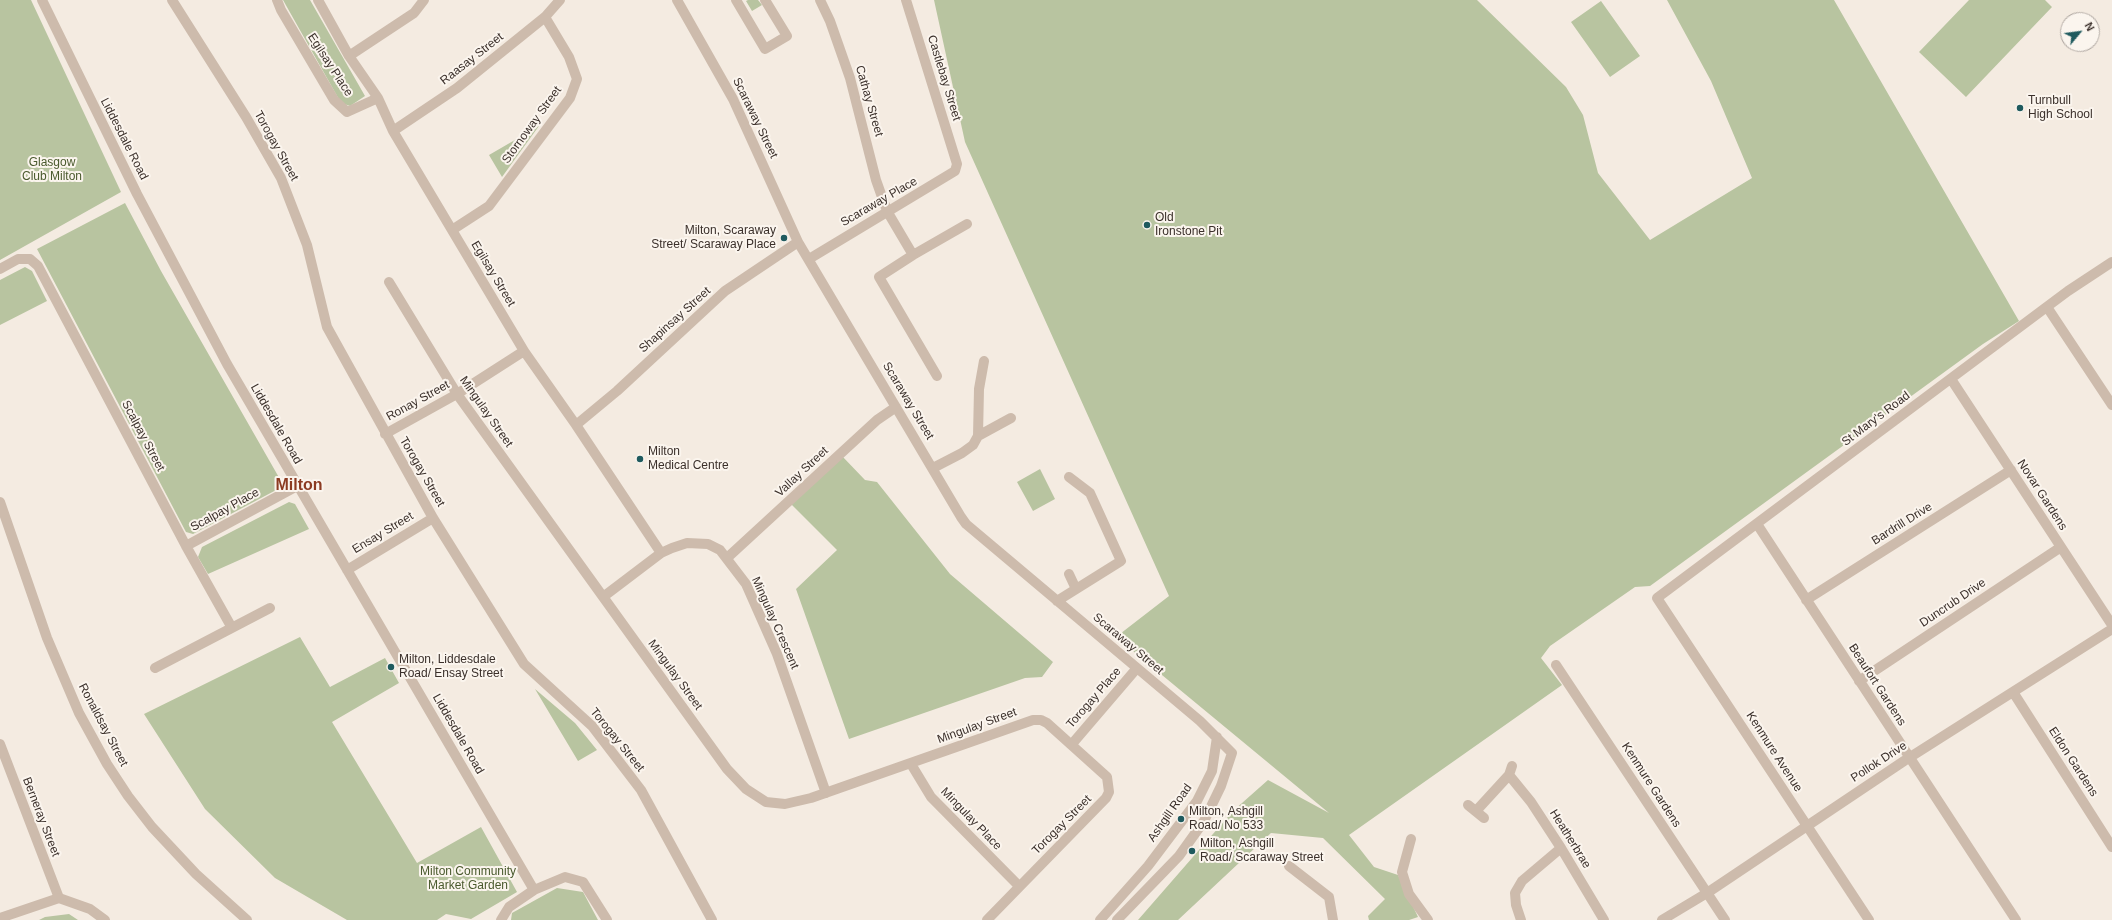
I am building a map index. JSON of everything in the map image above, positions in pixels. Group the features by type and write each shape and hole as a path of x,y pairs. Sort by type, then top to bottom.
{"street":[{"name":"Liddesdale Road","path":"42,0 137,194 227,364 534,890"},
{"name":"Torogay Street","path":"172,0 246,117 281,178 307,245 326,327 433,518 524,664 592,726 641,790 712,920"},
{"name":"Egilsay Place","path":"277,0 281,10 334,100 347,112 378,98"},
{"name":"Egilsay Street","path":"318,0 349,56 378,98 393,131 524,351 576,425 661,553"},
{"path":"349,56 414,13 424,0"},
{"name":"Raasay Street","path":"393,131 457,88 545,17 560,0"},
{"name":"Scaraway Street","path":"677,0 733,99 798,242 966,524 1217,737"},
{"path":"736,0 766,49 787,36 765,0"},
{"name":"Cathay Street","path":"820,0 830,21 850,78 876,180 887,212 913,254"},
{"name":"Castlebay Street","path":"906,0 957,164"},
{"name":"Stornoway Street","path":"452,230 489,206 570,98 577,79 569,57 545,17"},
{"name":"Scaraway Place","path":"809,259 955,171 957,164"},
{"path":"937,376 879,277 913,254 967,224"},
{"name":"Shapinsay Street","path":"576,425 617,391 725,291 798,242"},
{"name":"Scalpay Street","path":"0,269 18,259 30,259 38,266 186,546 232,628"},
{"name":"St Mary's Road","path":"1657,598 2047,307 2112,262"},
{"name":"Mingulay Street","path":"389,282 457,394 727,769 746,789 766,802 785,804 826,793 1033,720 1041,720 1047,723 1072,744"},
{"path":"2047,307 2112,405"},
{"name":"Ronay Street","path":"385,434 457,394 524,351"},
{"path":"933,468 962,453 973,445 978,436 979,390 984,361"},
{"name":"Novar Gardens","path":"1951,379 2112,625"},
{"name":"Vallay Street","path":"727,558 877,420 896,406"},
{"path":"978,436 1010,418"},
{"name":"Bardrill Drive","path":"1806,600 2011,470"},
{"path":"1057,601 1121,561 1090,493 1070,478"},
{"name":"Scalpay Place","path":"186,546 297,486"},
{"name":"Ronaldsay Street","path":"0,502 47,638 79,713 107,764 128,796 152,827 196,874 247,920"},
{"name":"Ensay Street","path":"347,570 433,518"},
{"name":"Beaufort Gardens","path":"1757,524 2016,920"},
{"name":"Mingulay Crescent","path":"603,596 661,553 687,543 708,544 720,550 746,584 777,654 826,793"},
{"name":"Duncrub Drive","path":"1859,681 2061,547"},
{"path":"1069,574 1076,589"},
{"name":"Kenmure Avenue","path":"1657,598 1869,920"},
{"path":"155,668 270,608"},
{"name":"Pollok Drive","path":"1662,920 1707,893 1807,825 2112,629"},
{"name":"Kenmure Gardens","path":"1556,665 1725,920"},
{"name":"Torogay Place","path":"1072,744 1137,668"},
{"name":"Eldon Gardens","path":"2013,692 2112,847"},
{"path":"1117,920 1179,856 1204,821 1221,786 1232,753 1217,737"},
{"name":"Ashgill Road","path":"1100,920 1148,866 1197,801 1212,771 1217,737"},
{"name":"Berneray Street","path":"0,744 59,898"},
{"name":"Torogay Street","path":"987,920 1018,886 1103,803 1110,792 1107,776 1072,744"},
{"name":"Mingulay Place","path":"910,764 931,797 1018,886"},
{"name":"Heatherbrae","path":"1484,818 1472,808 1511,770 1561,848 1604,920"},
{"path":"1411,839 1402,872 1409,894 1428,920"},
{"path":"1521,920 1516,906 1515,893 1522,881 1561,848"},
{"path":"1289,866 1329,897 1333,920"},
{"path":"501,920 509,907 534,890 565,877 583,882 589,889 607,920"},
{"path":"0,918 59,898 90,909 105,920"}],"green space":[{"name":"Glasgow Club Milton","path":"0,0 31,0 121,192 0,260"},
{"path":"283,0 310,0 365,96 350,106 341,103"},
{"path":"758,0 762,5 752,11 746,1"},
{"path":"934,0 1477,0 1566,87 1583,115 1598,173 1650,240 1752,178 1711,81 1667,0 1834,0 2019,321 1983,344 1650,586 1635,587 1550,646 1541,658 1562,685 1349,835 1374,867 1398,875 1418,917 1409,920 1369,920 1368,916 1385,899 1323,838 1271,833 1178,920 1138,920 1233,811 1268,780 1329,813 1116,637 1169,596 965,142"},
{"path":"1969,0 2045,0 2052,7 1966,97 1919,52"},
{"path":"1601,1 1640,56 1610,77 1571,22"},
{"path":"539,126 502,177 489,155"},
{"path":"125,203 161,271 281,481 280,488 193,534 186,532 37,249"},
{"path":"25,267 32,271 47,301 0,325 0,280"},
{"path":"842,456 865,480 877,482 950,574 1053,662 1042,677 1025,678 849,739 796,589 837,550 791,504"},
{"path":"1040,469 1055,499 1033,511 1017,482"},
{"path":"289,502 295,504 309,529 208,574 198,557 202,547"},
{"name":"Milton Community Market Garden","path":"300,637 330,687 385,658 399,683 332,722 417,863 481,827 517,892 471,919 446,914 437,920 347,920 275,878 205,809 144,714"},
{"path":"535,689 575,723 597,750 578,761"},
{"path":"557,888 583,892 598,920 511,920 512,913"},
{"path":"69,914 78,920 39,920 45,917"}],"place":[{"name":"Turnbull High School","path":"2020,108"},
{"name":"Old Ironstone Pit","path":"1147,225"},
{"name":"Milton, Scaraway Street/ Scaraway Place","path":"784,238"},
{"name":"Milton Medical Centre","path":"640,459"},
{"name":"Milton, Liddesdale Road/ Ensay Street","path":"391,667"},
{"name":"Milton, Ashgill Road/ No 533","path":"1181,819"},
{"name":"Milton, Ashgill Road/ Scaraway Street","path":"1192,851"}],"district":[{"name":"Milton","path":"299,486"}]}
